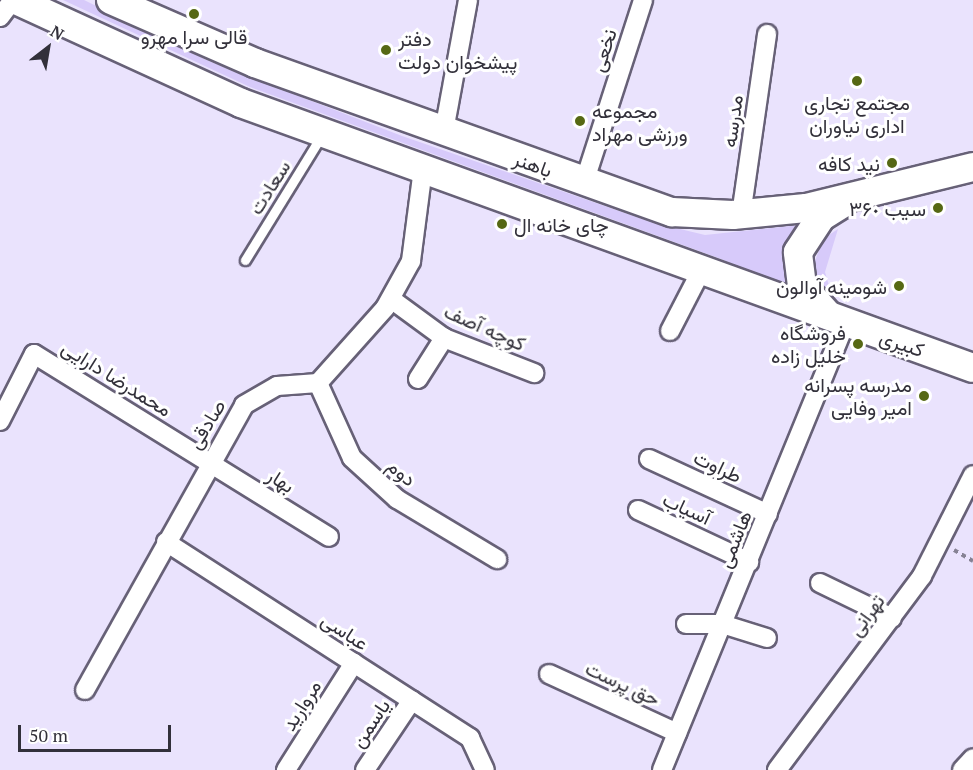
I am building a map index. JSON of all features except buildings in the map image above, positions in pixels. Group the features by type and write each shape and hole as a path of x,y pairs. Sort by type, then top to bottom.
{"main road":[{"path":"14,0 186,80 323,133 838,321"},
{"name":"باهنر","path":"111,0 203,43 584,183 672,212 741,215 871,194 973,167"},
{"path":"838,321 802,286 798,252 821,217 871,194"},
{"name":"کبیری","path":"838,321 973,368"}],"street":[{"path":"0,17 14,0"},
{"path":"444,131 468,0"},
{"name":"نخعی","path":"584,183 643,0"},
{"name":"مدرسه","path":"741,215 767,34"},
{"path":"318,382 391,299 411,261 423,169"},
{"path":"670,331 701,271"},
{"name":"کوچه آصف","path":"391,299 444,338 534,373"},
{"name":"هاشمی","path":"662,770 768,514 838,321"},
{"path":"418,379 444,338"},
{"name":"محمدرضا دارایی","path":"0,422 34,354 209,462"},
{"name":"صادقی","path":"85,690 209,462 254,395 277,386 318,382"},
{"name":"دوم","path":"318,382 352,458 397,499 497,559"},
{"name":"طراوت","path":"649,459 768,514"},
{"name":"بهار","path":"209,462 329,537"},
{"name":"تهرانی","path":"777,770 922,576 973,475"},
{"name":"آسیاب","path":"638,510 748,562"},
{"name":"عباسی","path":"166,542 470,738 485,770"},
{"path":"820,583 892,618"},
{"path":"686,624 722,624 768,638"},
{"name":"مروارید","path":"286,770 354,663"},
{"name":"حق پرست","path":"549,674 677,732"},
{"name":"یاسمن","path":"365,770 412,700"},
{"path":"962,770 973,758"}],"lane":[{"name":"سعادت","path":"245,260 323,133"}],"shaded area":[{"path":"63,0 84,0 211,62 402,136 651,222 705,235 800,225 795,292 721,259 250,87"},
{"path":"838,229 825,272 832,296 819,288 812,269 823,239"}],"place":[{"name":"قالی سرا مهرو","path":"194,14"},
{"name":"دفتر پیشخوان دولت","path":"386,50"},
{"name":"مجتمع تجاری اداری نیاوران","path":"857,81"},
{"name":"مجموعه ورزشی مهراد","path":"580,121"},
{"name":"نيد كافه","path":"892,163"},
{"name":"سیب ٣۶٠","path":"938,208"},
{"name":"چای خانه ال","path":"502,224"},
{"name":"شومینه آوالون","path":"899,286"},
{"name":"فروشگاه خلیل زاده","path":"858,344"},
{"name":"مدرسه پسرانه امیر وفایی","path":"924,396"}]}
